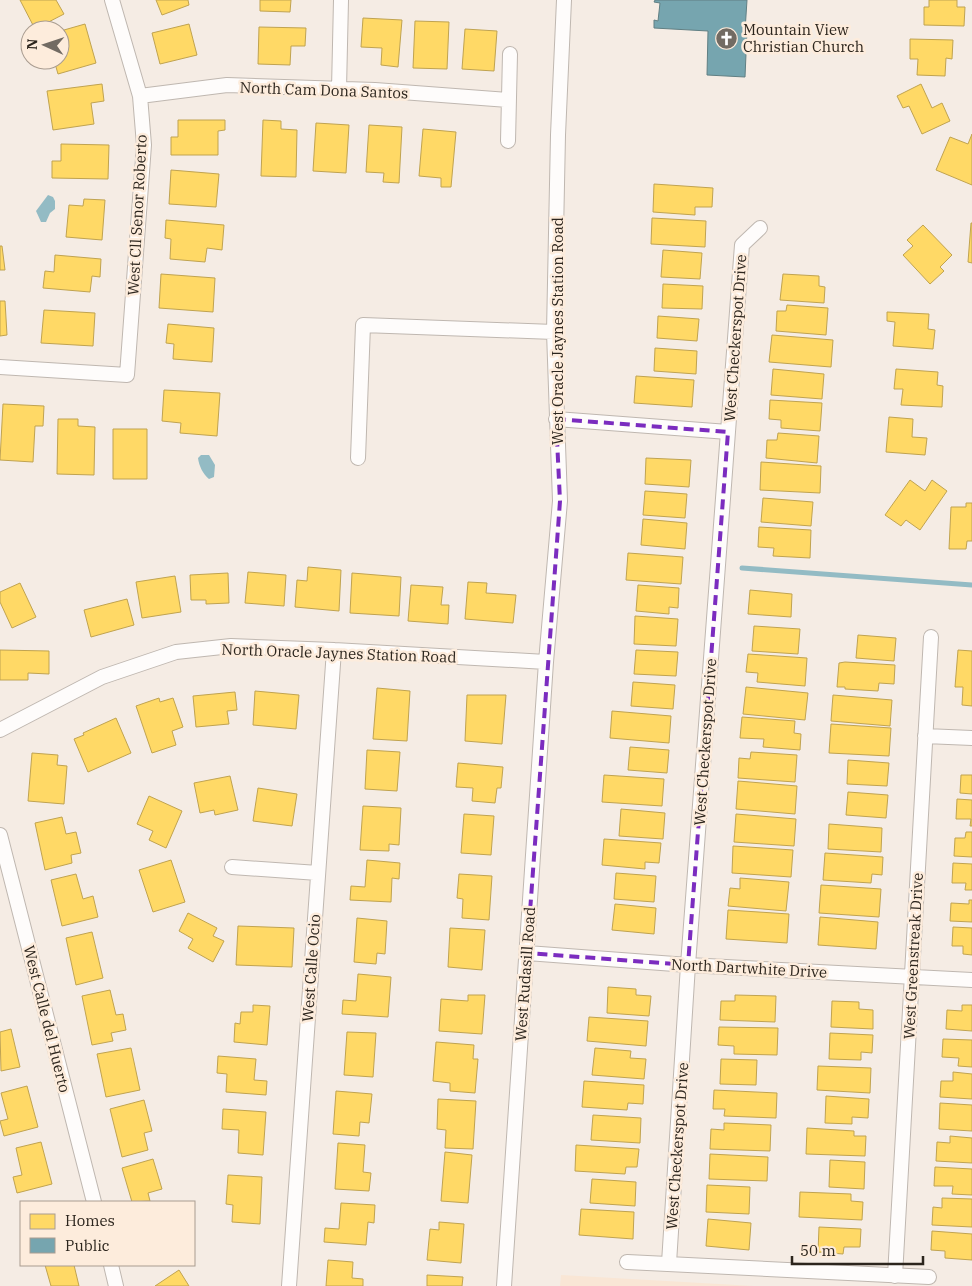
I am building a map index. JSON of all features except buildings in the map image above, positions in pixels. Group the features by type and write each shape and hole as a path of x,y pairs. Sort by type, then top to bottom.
{"street":[{"name":"West Cll Senor Roberto","path":"0,367 127,375 144,144 140,96 112,0"},
{"path":"339,89 340,0"},
{"name":"West Oracle Jaynes Station Road","path":"546,662 560,501 554,332 558,135 564,0"},
{"path":"508,141 510,54"},
{"name":"North Cam Dona Santos","path":"140,96 227,86 339,89 508,100"},
{"name":"West Checkerspot Drive","path":"669,1263 688,965 742,245 760,228"},
{"path":"358,458 363,325 554,332"},
{"path":"556,419 728,432"},
{"name":"West Greenstreak Drive","path":"895,1276 931,636"},
{"name":"North Oracle Jaynes Station Road","path":"0,730 102,677 176,652 230,646 546,662"},
{"name":"West Calle Ocio","path":"289,1286 334,650"},
{"name":"West Rudasill Road","path":"504,1286 546,662"},
{"path":"925,736 972,738"},
{"name":"West Calle del Huerto","path":"0,835 94,1201"},
{"path":"232,867 318,873"},
{"name":"North Dartwhite Drive","path":"526,953 688,965 972,980"},
{"path":"627,1262 929,1277"},
{"path":"111,1266 116,1286"}],"highlighted area":[{"path":"556,419 728,432 688,965 527,953 560,501"}],"shaded area":[{"path":"561,1275 754,1286 560,1286"}],"water":[{"path":"48,195 53,197 55,201 55,209 50,213 46,222 41,222 36,211"},
{"path":"201,455 209,455 215,465 214,477 209,479 200,467 198,458"}],"waterway":[{"path":"742,568 972,585"}],"place":[{"name":"Mountain View Christian Church","path":"727,38"}]}
